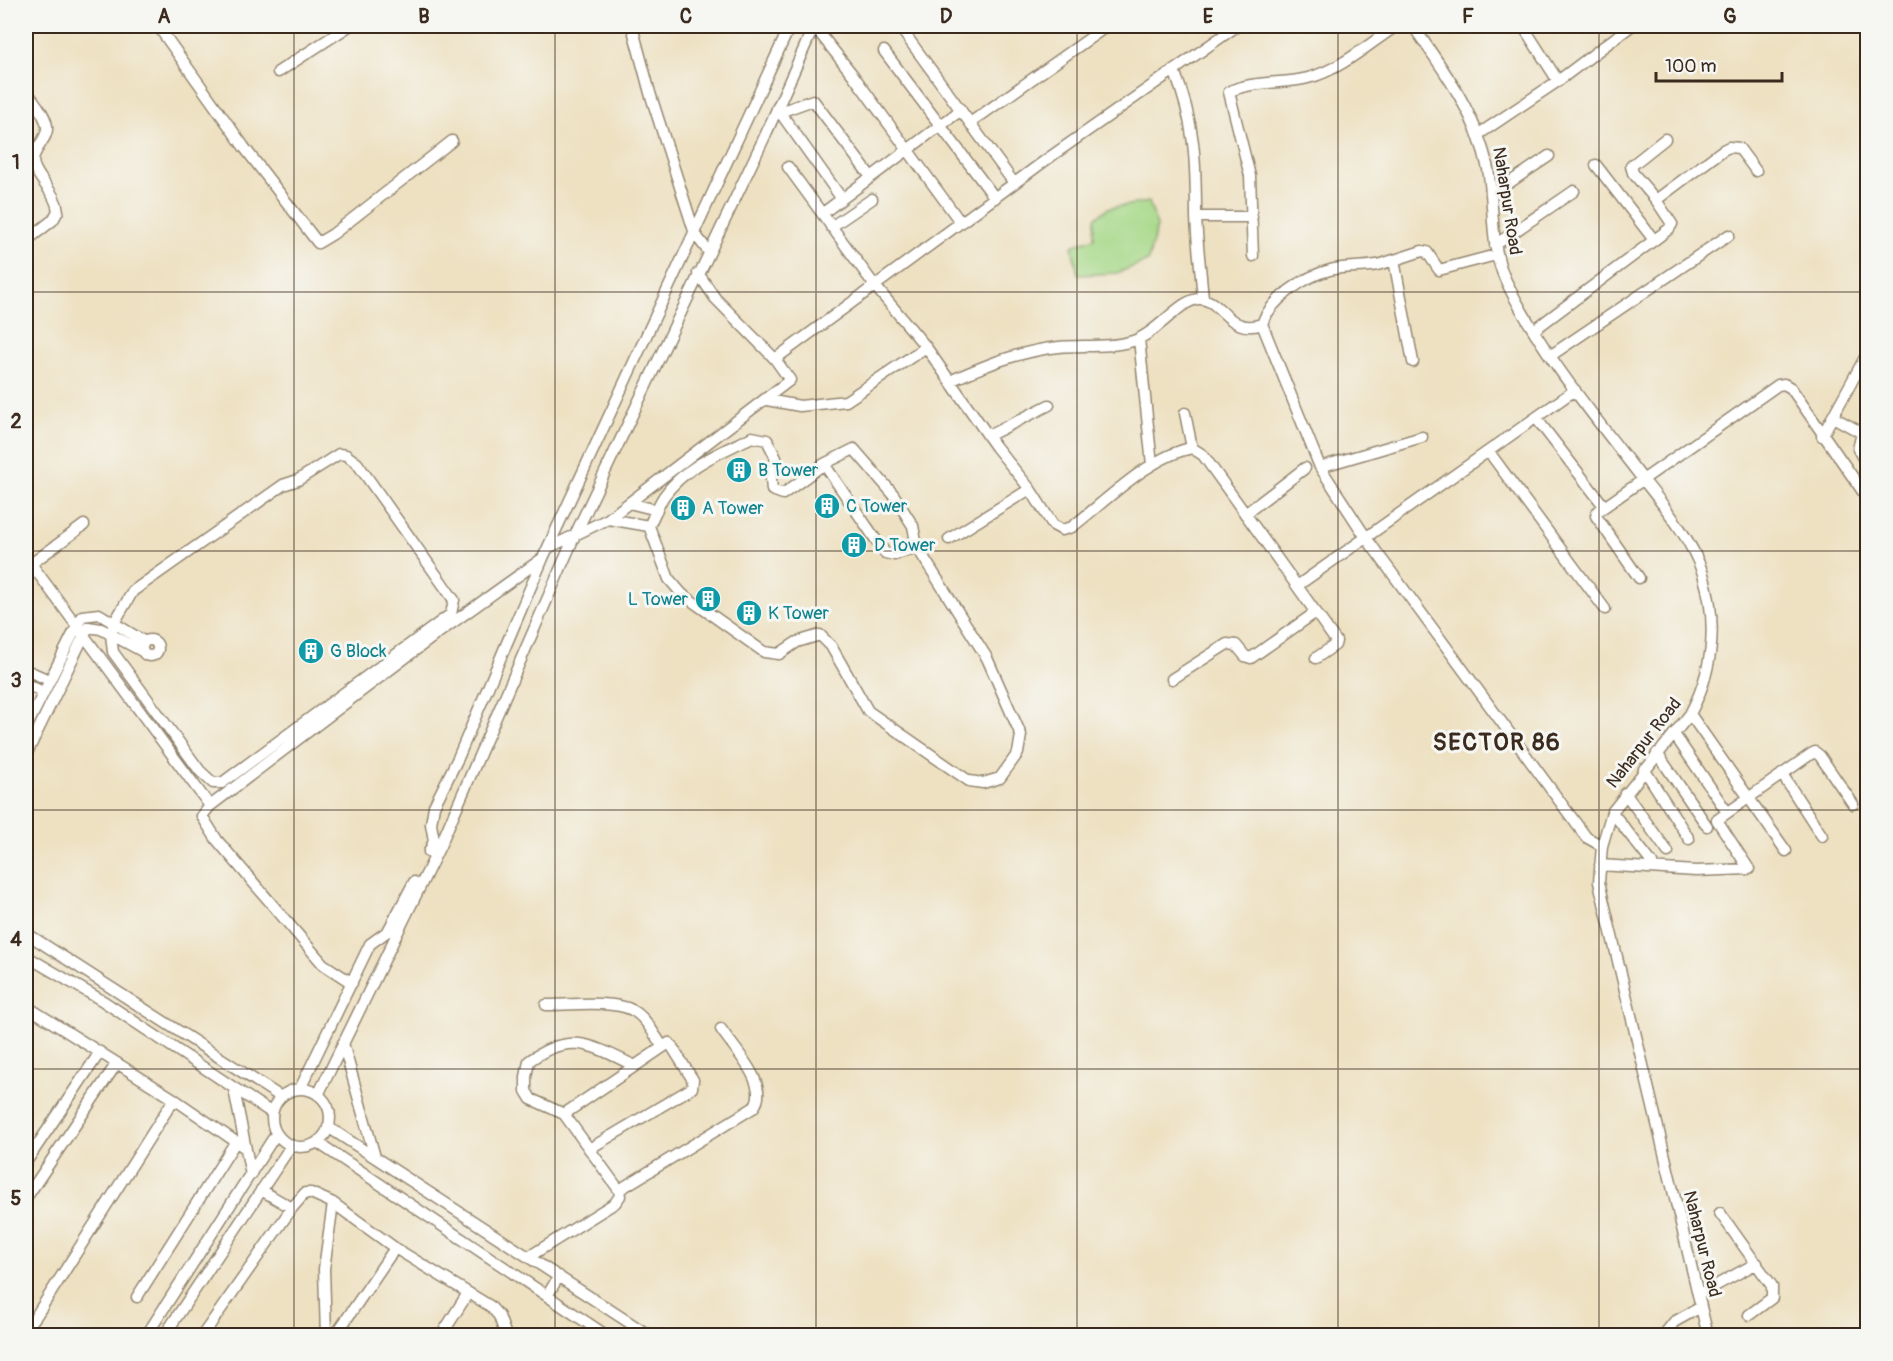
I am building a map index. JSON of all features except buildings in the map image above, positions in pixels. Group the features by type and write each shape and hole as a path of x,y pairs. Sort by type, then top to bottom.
{"street":[{"path":"158,26 316,243 323,242 452,141"},
{"path":"278,72 338,29 349,26"},
{"path":"632,26 650,93 696,234 708,251"},
{"path":"146,1335 264,1155 276,1134 272,1113 281,1097 300,1089 370,944 388,931 424,862 434,841 431,824 434,806 458,758 545,553 696,234 790,26"},
{"path":"318,1095 440,846 575,535 708,251 779,110 814,26"},
{"path":"814,26 961,224"},
{"path":"899,26 1014,183"},
{"path":"970,123 1107,26"},
{"path":"775,359 1014,183 1237,26"},
{"path":"1253,256 1249,170 1229,92 1235,89 1313,77 1329,70 1396,26"},
{"name":"Naharpur Road","path":"1413,26 1453,85 1479,134 1491,195 1496,250 1506,280 1550,356 1642,479 1692,553 1702,573 1711,610 1712,657 1700,696 1690,714 1612,812 1602,846 1599,882 1708,1335"},
{"path":"1523,26 1558,81"},
{"path":"1479,134 1558,81 1631,26"},
{"path":"884,51 995,198"},
{"path":"1174,70 1192,123 1197,173 1196,217 1203,299 1235,324 1253,327 1262,324"},
{"path":"26,90 47,124 48,131 33,158 34,165 57,203 58,211 53,220 26,241"},
{"path":"779,110 813,100 871,177"},
{"path":"779,110 842,199"},
{"path":"822,213 961,110"},
{"path":"1534,330 1672,224 1630,166 1665,139"},
{"path":"1656,200 1729,147 1739,148 1756,171"},
{"path":"1491,195 1549,156"},
{"path":"1596,165 1654,240"},
{"path":"788,167 876,286 926,347 988,436 1030,489 1053,525 1062,530 1072,527 1152,465 1178,451 1192,448 1203,455 1336,641 1335,645 1316,658"},
{"path":"1574,190 1496,250 1444,270 1436,267 1425,251 1394,260 1320,273 1275,303 1266,314 1262,324 1320,467 1367,539 1586,837 1602,846"},
{"path":"831,227 872,199"},
{"path":"1196,217 1252,217"},
{"path":"1550,356 1728,235"},
{"path":"1394,260 1413,362"},
{"path":"352,982 323,964 217,840 201,816 210,806 545,553 608,519 767,400 790,380 775,359 734,318 698,273"},
{"path":"950,381 995,361 1028,352 1060,347 1113,344 1139,339 1155,330 1187,302 1203,299"},
{"path":"1139,339 1152,465"},
{"path":"767,400 800,406 846,401 926,347"},
{"path":"1822,436 1868,352"},
{"path":"1639,578 1596,516 1597,512 1778,385 1784,384 1791,388 1868,500"},
{"path":"1297,586 1367,539 1575,390"},
{"path":"988,436 1049,405"},
{"path":"1185,413 1192,448"},
{"path":"1833,417 1862,433"},
{"path":"1536,418 1604,506"},
{"path":"1868,422 1862,433 1858,449 1868,467"},
{"path":"752,437 767,440 776,458 771,479 772,490 783,494 824,464 854,449 893,494 913,526 917,548 987,658 1021,735 1018,753 1000,778 982,783 969,781 868,711 831,646 820,635 797,642 778,654 764,652 682,594 669,579 649,525 657,510 664,496 681,477 710,457 752,437"},
{"path":"1320,467 1422,437"},
{"path":"1490,452 1605,609"},
{"path":"339,454 346,455 357,463 454,600 451,614 222,783 207,779 200,771 113,652 111,635 114,623 133,591 283,485 298,480 339,454"},
{"path":"824,464 885,553 894,555 917,548"},
{"path":"1245,514 1305,468"},
{"path":"950,539 1030,489"},
{"path":"629,503 657,510"},
{"path":"608,519 649,525"},
{"path":"84,525 28,561 210,806"},
{"path":"1172,679 1227,644 1236,645 1245,656 1251,658 1316,612"},
{"path":"26,728 49,680 79,629 94,626 111,635 144,646 99,614 82,616 79,629 26,755"},
{"path":"26,670 49,680"},
{"path":"26,684 44,692"},
{"path":"1690,714 1786,851"},
{"path":"1674,734 1727,812"},
{"path":"1600,865 1696,871 1749,869 1717,820 1815,752 1853,804"},
{"path":"1657,753 1707,826"},
{"path":"1644,769 1689,839"},
{"path":"1782,774 1822,836"},
{"path":"1625,793 1668,852"},
{"path":"1612,812 1652,863"},
{"path":"26,933 281,1097"},
{"path":"26,956 103,1001 272,1113"},
{"path":"546,1005 615,1005 631,1009 640,1015 663,1047"},
{"path":"26,1024 30,1009 174,1099 241,1145"},
{"path":"619,1190 753,1108 759,1102 761,1094 757,1082 721,1029"},
{"path":"343,1043 375,1157"},
{"path":"530,1256 615,1203 620,1196 619,1190 564,1113 537,1104 526,1091 526,1068 529,1061 539,1053 569,1043 586,1043 634,1066"},
{"path":"564,1113 669,1043 671,1045 693,1080 692,1088 589,1149"},
{"path":"26,1162 100,1052"},
{"path":"26,1198 117,1063"},
{"path":"78,1083 94,1095"},
{"path":"234,1089 241,1145 251,1175"},
{"path":"276,1134 291,1146 300,1148 317,1142 328,1127 328,1110 318,1095 300,1089"},
{"path":"26,1329 174,1099"},
{"path":"328,1127 650,1335"},
{"path":"317,1142 607,1335"},
{"path":"137,1297 241,1145"},
{"path":"165,1335 291,1146"},
{"path":"264,1155 278,1164"},
{"path":"261,1190 292,1208"},
{"path":"202,1335 292,1208 306,1193 333,1203 395,1248 490,1306 499,1316 506,1335"},
{"path":"326,1335 324,1269 333,1203"},
{"path":"1720,1213 1772,1286 1774,1293 1767,1303 1749,1315"},
{"path":"335,1335 395,1248"},
{"path":"1698,1295 1756,1263"},
{"path":"547,1296 559,1276"},
{"path":"441,1335 468,1293"},
{"path":"1663,1335 1674,1322 1701,1307"}],"green space":[{"path":"1149,202 1157,226 1148,261 1117,273 1078,275 1072,246 1094,238 1095,218 1108,208"}],"place":[{"name":"B Tower","path":"739,470"},
{"name":"C Tower","path":"827,506"},
{"name":"A Tower","path":"683,508"},
{"name":"D Tower","path":"854,545"},
{"name":"L Tower","path":"708,599"},
{"name":"K Tower","path":"749,613"},
{"name":"G Block","path":"311,651"}],"district":[{"name":"SECTOR 86","path":"1497,742"}]}
